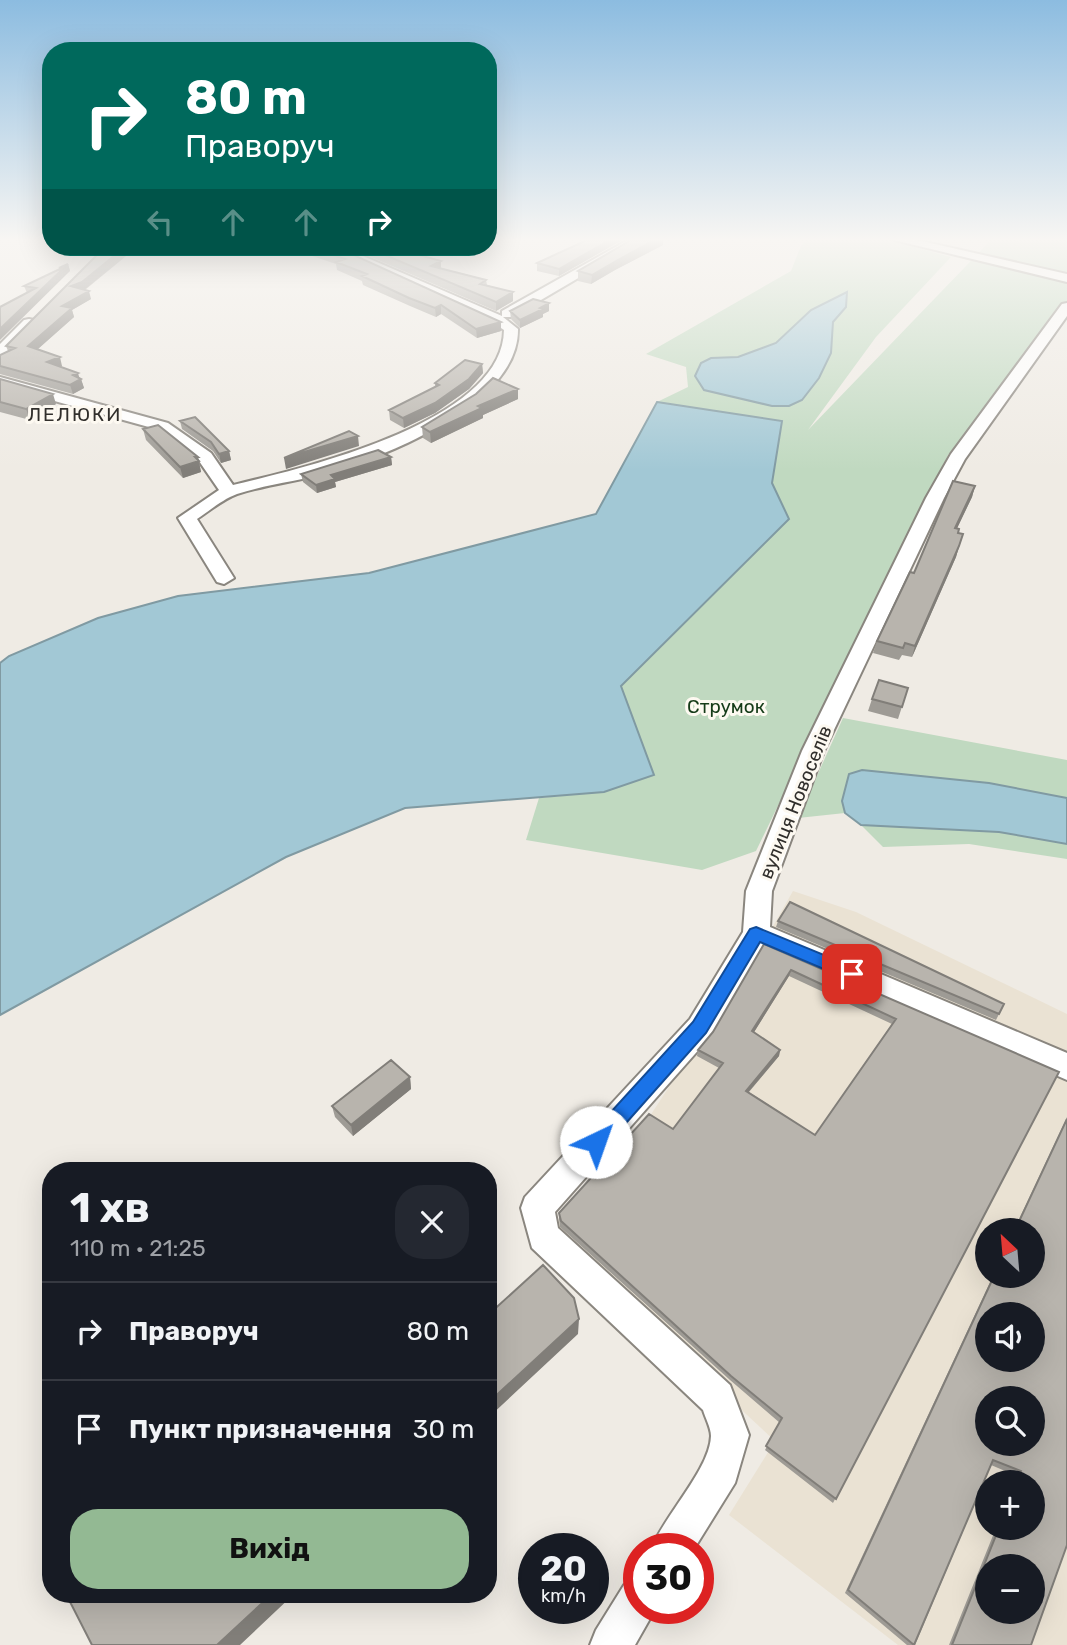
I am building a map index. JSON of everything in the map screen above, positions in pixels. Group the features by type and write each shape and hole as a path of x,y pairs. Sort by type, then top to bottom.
{"street":[{"path":"0,352 35,317"},
{"path":"224,578 187,518 229,491 326,468 377,450 461,406 497,374 511,347 512,329 492,317"},
{"path":"497,319 501,317"},
{"name":"вулиця Новоселів","path":"681,1533 721,1469 730,1435 716,1398 544,1237 537,1208 700,1028 756,933 759,891 813,751 935,498 957,458 1060,317"},
{"path":"0,381 163,426 205,457 229,491"},
{"path":"756,933 1067,1067"},
{"path":"611,1645 624,1624"}],"shaded area":[{"path":"793,891 856,912 1067,1014 1067,1645 898,1645 729,1515 775,1441 563,1244 553,1225 648,1119 764,942"}],"green space":[{"name":"Струмок","path":"711,317 804,317 776,343 738,357 711,358 704,390 772,406 789,406 802,400 819,378 831,353 833,322 838,317 895,317 876,337 808,430 917,317 1058,317 948,455 756,851 702,870 526,840 539,798 604,792 621,686 789,519 772,483 782,421 657,402 688,387 686,367 646,354"},
{"path":"843,718 1067,760 1067,798 989,783 843,801 845,813 798,818"},
{"path":"861,825 999,832 1067,844 1067,859 969,844 883,847"}],"water":[{"path":"804,317 838,317 833,322 831,353 819,378 802,400 789,406 772,406 704,390 695,376 701,363 711,358 738,357 776,343"},
{"path":"657,402 782,421 772,483 789,519 621,686 654,775 604,792 405,808 286,857 0,1015 0,663 9,656 98,618 178,596 369,573 596,514"},
{"path":"862,770 989,783 1067,798 1067,844 999,832 861,825 845,813 842,801 849,774"}],"building":[{"path":"0,317 13,317 0,329"},
{"path":"35,317 62,317 28,346 60,357 47,362 78,373 73,375 81,379 70,385 0,366 0,355 15,348 6,346"},
{"path":"458,317 489,317 501,322 476,329"},
{"path":"465,360 482,364 469,379 435,403 403,418 389,410 439,385 435,383"},
{"path":"493,378 518,389 478,406 482,408 430,432 422,427 476,394"},
{"path":"0,379 53,394 26,409 0,402"},
{"path":"195,417 229,451 219,454 211,442 180,421"},
{"path":"158,425 198,457 195,457 199,461 180,467 143,429"},
{"path":"349,431 358,436 284,458"},
{"path":"378,450 391,457 331,475 335,479 316,485 301,474"},
{"path":"953,481 975,486 955,528 959,529 958,533 963,534 959,546 915,646 905,643 903,648 877,641 910,572 914,573"},
{"path":"879,680 908,688 902,707 872,699"},
{"path":"790,902 1004,1004 999,1014 778,921"},
{"path":"764,944 1059,1072 983,1218 975,1218 975,1233 836,1499 766,1446 782,1418 731,1376 561,1221 559,1213 649,1114 673,1129 723,1063 698,1050 713,1032","holes":["791,970 896,1019 815,1135 746,1091 780,1050 752,1031"]},
{"path":"391,1060 410,1077 351,1125 332,1106"},
{"path":"1067,1119 1067,1545 1045,1606 1045,1554 989,1554 994,1540 1045,1540 1045,1470 1018,1470 993,1460 989,1470 975,1470 975,1502 914,1645 848,1590 975,1317 975,1372 1045,1372 1045,1302 982,1302 988,1288 1045,1288 1045,1218 1021,1218"},
{"path":"543,1265 574,1298 579,1319 497,1395 497,1307"},
{"path":"975,1588 975,1624 1039,1624 1031,1645 952,1645"},
{"path":"71,1603 262,1603 217,1645 92,1645"}],"district":[{"name":"ЛЕЛЮКИ","path":"75,414"}],"route":[{"path":"596,1142 700,1028 756,933 852,974"}]}
